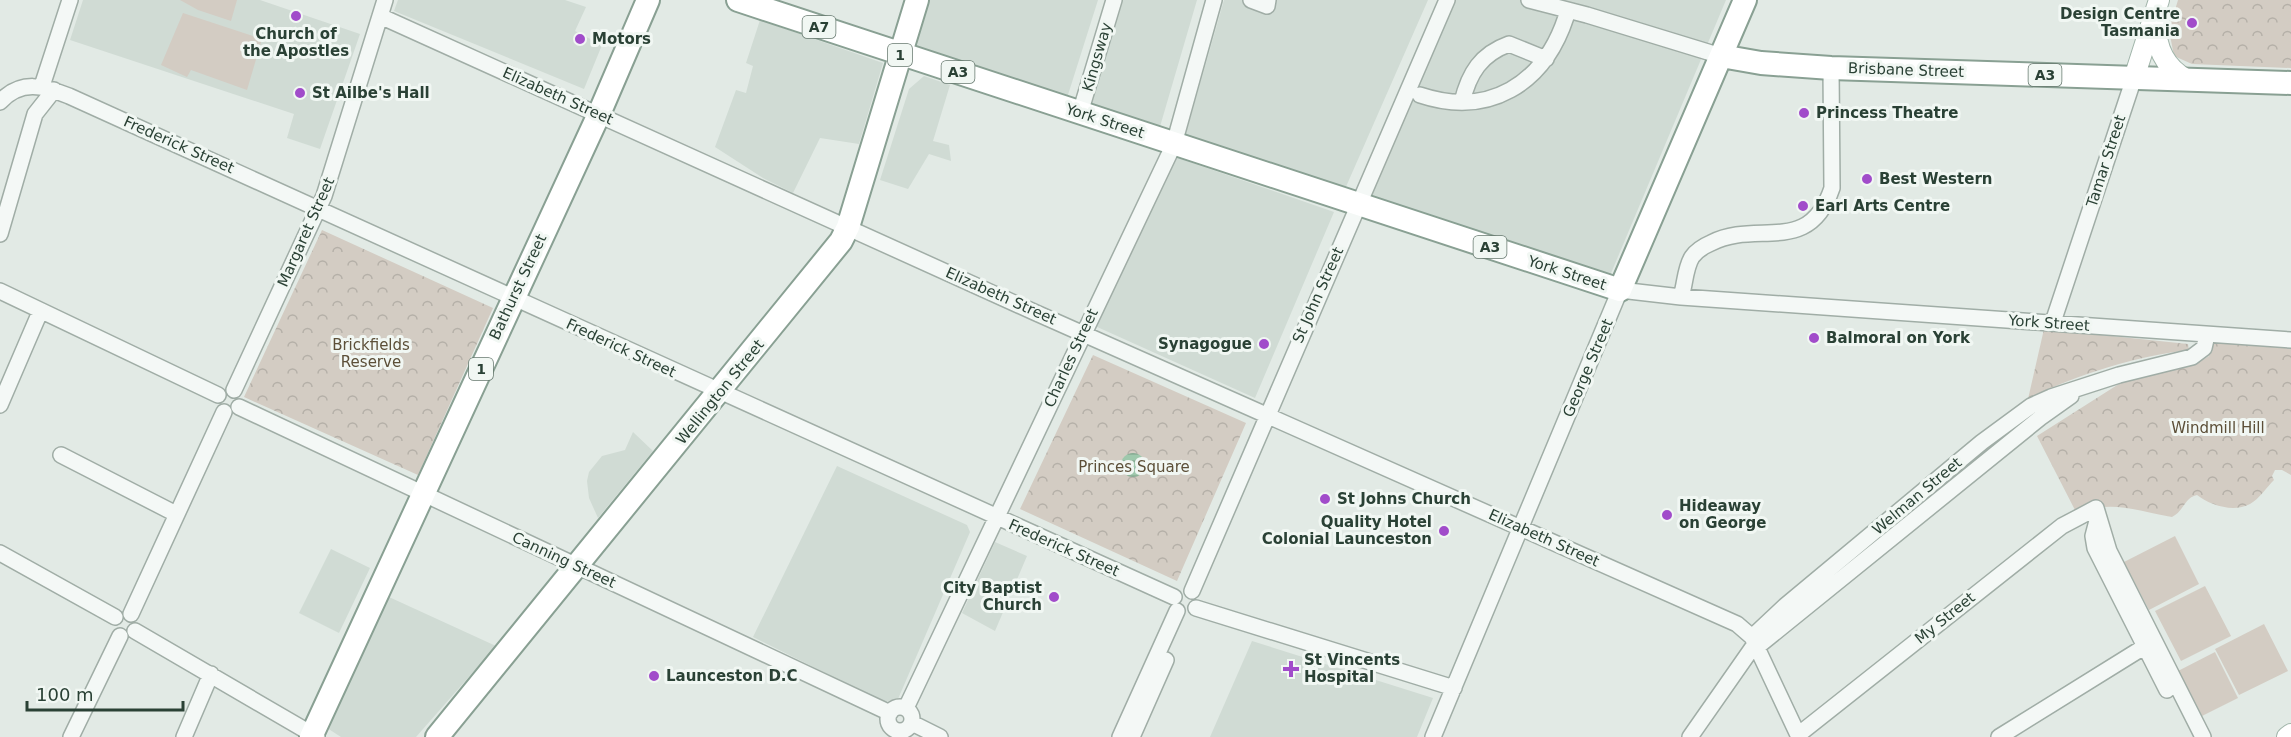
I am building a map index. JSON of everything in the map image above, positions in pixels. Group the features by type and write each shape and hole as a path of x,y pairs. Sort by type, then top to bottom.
{"highway":[{"name":"Bathurst Street","path":"314,736 599,114 648,0"},
{"name":"York Street","path":"738,0 1620,290"},
{"name":"Wellington Street","path":"437,737 828,259 848,227 917,0"},
{"name":"George Street","path":"1620,290 1745,0"},
{"name":"Brisbane Street","path":"1721,56 1761,63 1831,68 2291,83"}],"main road":[{"name":"Tamar Street","path":"2134,78 2158,6"},
{"path":"2158,6 2160,51 2170,68 2186,79"},
{"path":"2287,737 2291,734"}],"street":[{"path":"0,234 35,114 48,88 70,0"},
{"name":"Margaret Street","path":"234,390 318,209 385,0"},
{"name":"Kingsway","path":"1080,113 1114,0"},
{"name":"Charles Street","path":"906,708 1082,333 1174,144 1214,0"},
{"path":"1251,0 1267,6 1268,0"},
{"name":"St John Street","path":"1184,608 1184,590 1192,591 1266,414 1447,0"},
{"name":"Brisbane Street","path":"1529,0 1587,15 1721,56"},
{"name":"Elizabeth Street","path":"380,16 1082,333 1713,612 1744,628 1755,643"},
{"path":"1420,95 1441,101 1462,102 1487,99 1522,86 1546,59 1566,17"},
{"path":"1462,102 1480,59 1502,46 1509,44 1546,59"},
{"path":"1681,297 1689,264 1699,249 1737,233 1773,235 1797,229 1818,215 1828,200 1832,188 1831,68"},
{"name":"Tamar Street","path":"2053,322 2134,78"},
{"path":"0,102 21,87 48,88"},
{"name":"Frederick Street","path":"48,88 995,517 1184,608 1454,688"},
{"name":"York Street","path":"1620,290 1681,297 2291,340"},
{"name":"George Street","path":"1433,737 1620,290"},
{"path":"0,291 218,395"},
{"path":"0,405 40,312"},
{"name":"Welman Street","path":"1691,736 1755,643 1785,606 2020,414 2041,401 2098,382 2192,357 2204,348 2207,335"},
{"path":"223,390 234,390 239,395 239,407 235,412 224,412 218,407 218,395 223,390"},
{"name":"Canning Street","path":"239,407 890,713"},
{"path":"131,614 224,412"},
{"path":"61,454 176,514"},
{"name":"My Street","path":"1799,736 2062,526 2097,512 2093,540 2104,554 2150,643"},
{"path":"0,553 115,617"},
{"path":"1120,737 1132,728 1184,608"},
{"path":"121,613 131,614 136,623 135,631 127,637 120,636 112,628 115,617 121,613"},
{"path":"135,631 314,736"},
{"path":"72,737 120,636"},
{"path":"1755,643 1799,736"},
{"path":"1999,737 2150,643 2188,719 2203,737"},
{"path":"184,737 211,674"},
{"path":"899,707 906,708 912,716 912,723 905,731 892,733 888,720 890,713 899,707"},
{"path":"2188,719 2192,737"},
{"path":"912,723 940,737"}],"shaded area":[{"path":"83,0 260,0 360,34 320,149 287,138 294,114 70,40"},
{"name":"Motors","path":"398,0 565,0 586,7 575,31 602,45 584,89 394,11"},
{"path":"926,0 1098,0 1067,98 912,47"},
{"path":"1117,0 1197,0 1159,130 1085,105"},
{"path":"1224,0 1428,0 1345,189 1185,137"},
{"path":"1453,0 1726,0 1609,278 1369,197"},
{"path":"760,20 883,63 859,144 820,138 793,193 763,178 715,147 736,90 746,93 753,66 746,63"},
{"path":"924,76 950,85 933,141 949,145 951,161 929,154 908,189 880,180 909,89"},
{"path":"1175,157 1334,212 1255,398 1095,326"},
{"path":"633,432 653,451 598,518 589,498 587,481 589,472 602,456 625,450"},
{"path":"1133,453 1141,457 1145,465 1141,473 1133,477 1125,473 1121,465 1125,457"},
{"path":"837,466 967,525 970,532 898,699 884,702 753,637"},
{"path":"995,542 1027,556 995,631 962,613"},
{"path":"331,549 370,568 339,633 299,613"},
{"path":"389,597 496,646 416,737 341,737 327,728"},
{"name":"St Vincents Hospital","path":"1252,641 1433,698 1417,737 1210,737"}],"green space":[{"path":"180,0 237,0 231,21 198,10"},
{"path":"2178,0 2291,0 2291,68 2192,64 2174,56 2169,30"},
{"path":"183,13 262,39 247,90 191,70 187,77 161,65"},
{"name":"Brickfields Reserve","path":"322,230 493,308 418,475 244,397"},
{"path":"2044,329 2188,344 2189,350 2107,368 2066,382 2028,399"},
{"name":"Windmill Hill","path":"2211,342 2291,346 2291,475 2282,470 2275,470 2272,476 2274,480 2257,499 2243,507 2222,507 2197,495 2189,499 2172,517 2114,507 2076,512 2037,436 2122,382 2199,362 2209,356"},
{"name":"Princes Square","path":"1093,355 1246,423 1177,581 1020,509"},
{"path":"2175,536 2199,584 2149,610 2124,562"},
{"path":"2205,586 2231,636 2181,661 2155,611"},
{"path":"2264,624 2288,671 2239,695 2215,649"},
{"path":"2215,652 2238,698 2202,716 2178,671"}],"place":[{"name":"Church of the Apostles","path":"296,16"},
{"name":"Design Centre Tasmania","path":"2192,23"},
{"name":"Motors","path":"580,39"},
{"name":"St Ailbe's Hall","path":"300,93"},
{"name":"Princess Theatre","path":"1804,113"},
{"name":"Best Western","path":"1867,179"},
{"name":"Earl Arts Centre","path":"1803,206"},
{"name":"Balmoral on York","path":"1814,338"},
{"name":"Synagogue","path":"1264,344"},
{"name":"St Johns Church","path":"1325,499"},
{"name":"Hideaway on George","path":"1667,515"},
{"name":"Quality Hotel Colonial Launceston","path":"1444,531"},
{"name":"City Baptist Church","path":"1054,597"},
{"name":"St Vincents Hospital","path":"1291,669"},
{"name":"Launceston D.C","path":"654,676"}]}
